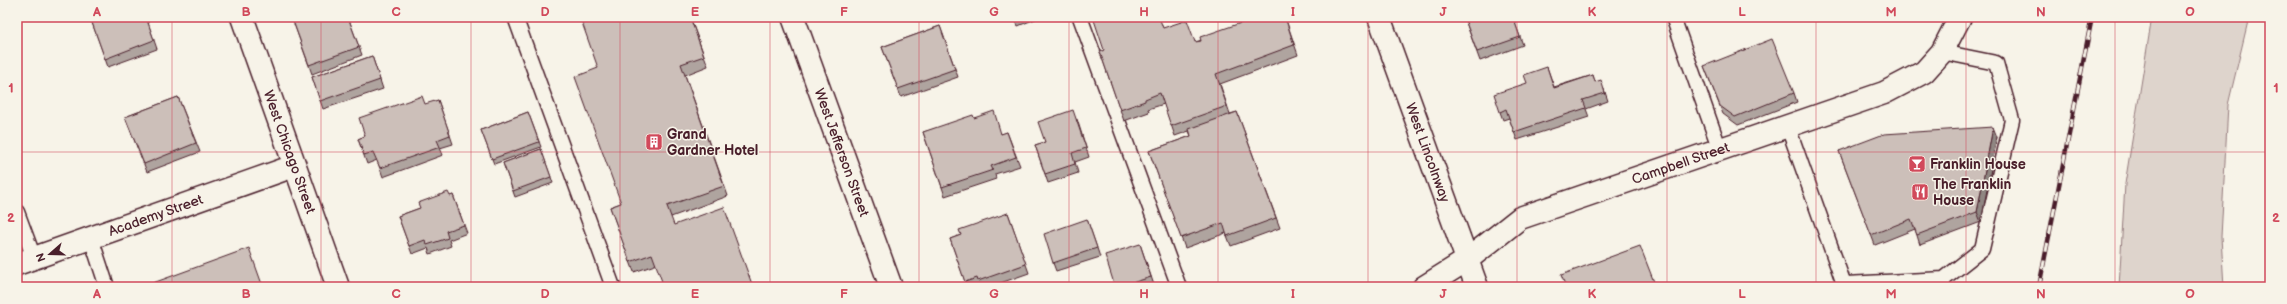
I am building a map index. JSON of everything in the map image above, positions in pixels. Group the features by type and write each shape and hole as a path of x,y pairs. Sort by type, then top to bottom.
{"street":[{"name":"West Chicago Street","path":"242,17 338,287"},
{"name":"West Jefferson Street","path":"793,17 891,287"},
{"name":"West Lincolnway","path":"1379,17 1477,287"},
{"name":"Campbell Street","path":"1424,287 1467,260 1520,218 1884,94 1924,72 1942,52 1960,17"},
{"name":"Academy Street","path":"25,261 294,166"}],"lane":[{"path":"515,17 613,287"},
{"path":"1080,17 1179,287"},
{"path":"1673,17 1720,150"},
{"path":"1788,127 1845,285 1943,283 1982,249 2012,120 1996,63 1942,52"},
{"path":"17,212 25,261"},
{"path":"91,238 107,287"}],"shaded area":[{"path":"2152,17 2249,17 2228,105 2221,237 2224,287 2119,287 2125,184"}],"building":[{"path":"90,17 146,17 154,40 105,59"},
{"path":"304,17 348,17 359,47 309,65 293,21"},
{"name":"Grand Gardner Hotel","path":"580,17 690,17 704,56 681,64 724,186 667,206 674,225 724,207 753,287 664,287 652,254 630,262 610,207 621,203 575,77 598,68"},
{"path":"1093,17 1159,17 1163,28 1187,20 1195,42 1201,41 1200,37 1258,17 1285,17 1294,45 1216,74 1227,106 1171,126 1160,93 1145,99 1145,101 1120,110 1100,52 1104,50"},
{"path":"1464,17 1513,17 1520,37 1477,52"},
{"path":"940,26 955,69 898,89 882,47"},
{"path":"1772,39 1794,93 1735,117 1720,106 1704,66"},
{"path":"372,56 380,80 320,101 312,77"},
{"path":"1547,67 1554,88 1593,75 1595,82 1601,80 1605,93 1583,100 1586,108 1514,132 1506,109 1500,112 1494,94 1527,83 1524,75"},
{"path":"422,96 425,104 438,100 450,135 437,140 440,147 380,168 373,152 364,155 358,139 365,136 359,118"},
{"path":"178,97 196,143 144,164 125,117"},
{"path":"1073,110 1086,148 1072,153 1075,164 1045,174 1035,145 1045,142 1038,122"},
{"path":"994,111 1001,134 1007,132 1016,157 991,166 993,170 942,187 923,132 973,115 974,118"},
{"path":"528,112 539,142 492,159 481,130"},
{"path":"1237,112 1276,218 1227,236 1223,223 1181,238 1149,151 1191,136 1189,129"},
{"name":"The Franklin House","path":"1993,127 1977,212 1917,235 1911,219 1871,235 1839,151 1884,134"},
{"path":"541,149 551,177 513,191 503,163"},
{"path":"448,192 450,196 453,195 464,225 446,231 448,238 427,245 425,240 409,246 398,216 420,208 418,203"},
{"path":"1008,213 1026,264 978,281 977,278 965,282 950,239 961,235 959,230"},
{"path":"1087,219 1097,248 1053,263 1044,234"},
{"path":"1140,244 1151,277 1115,287 1105,255"},
{"path":"1640,246 1656,287 1566,287 1561,275"},
{"path":"249,248 263,287 155,287 153,283"}],"railway":[{"path":"2039,287 2092,17"}],"place":[{"name":"Grand Gardner Hotel","path":"654,142"},
{"name":"Franklin House","path":"1917,164"},
{"name":"The Franklin House","path":"1920,192"}]}
